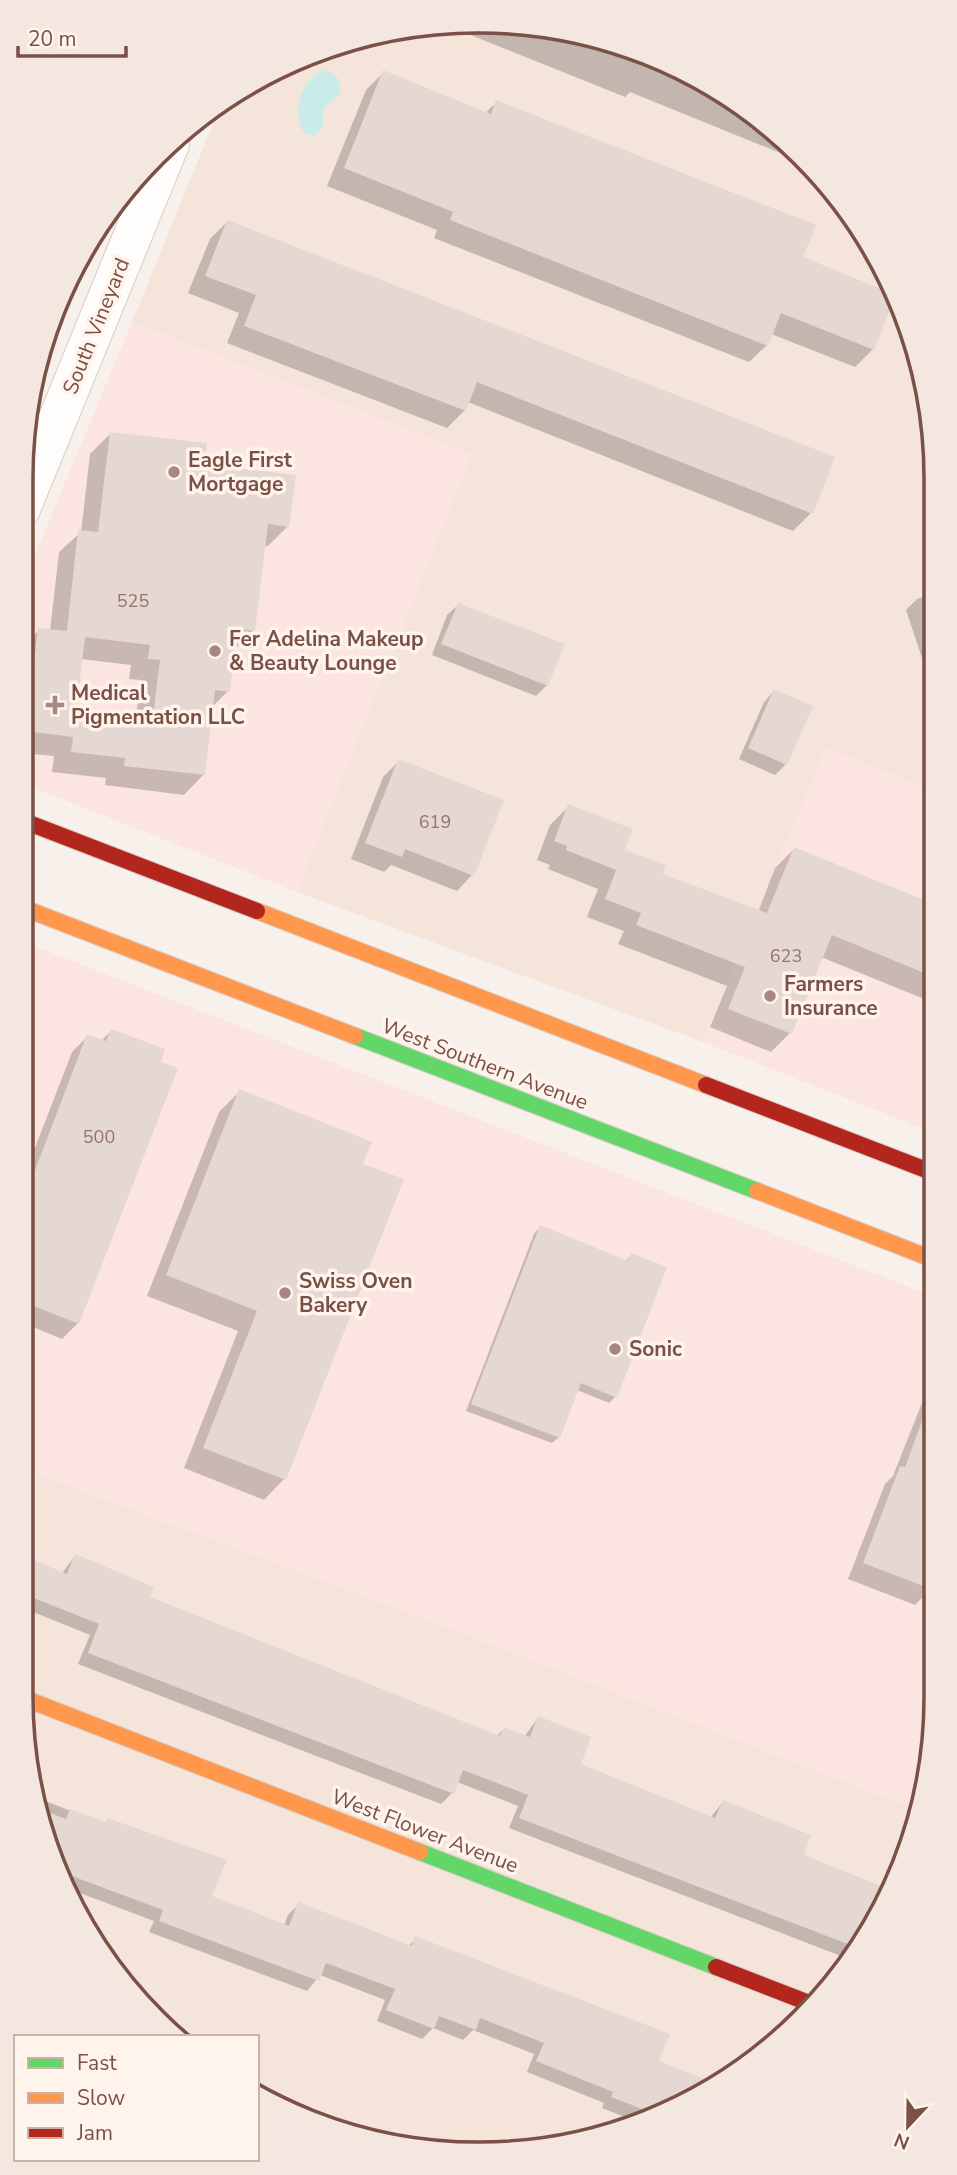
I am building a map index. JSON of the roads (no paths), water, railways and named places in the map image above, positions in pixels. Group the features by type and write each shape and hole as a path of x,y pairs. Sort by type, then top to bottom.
{"main road":[{"path":"33,825 924,1168"},
{"name":"West Southern Avenue","path":"33,912 924,1256"},
{"name":"West Flower Avenue","path":"33,1702 803,2001"}],"street":[{"name":"South Vineyard","path":"33,480 160,168"}],"water":[{"path":"325,70 338,79 340,95 324,107 322,128 314,136 303,132 298,114 300,96 309,80"}],"place":[{"name":"Eagle First Mortgage","path":"174,472"},
{"name":"Fer Adelina Makeup & Beauty Lounge","path":"215,651"},
{"name":"Medical Pigmentation LLC","path":"55,705"},
{"name":"Farmers Insurance","path":"770,996"},
{"name":"Swiss Oven Bakery","path":"285,1293"},
{"name":"Sonic","path":"615,1349"}]}
